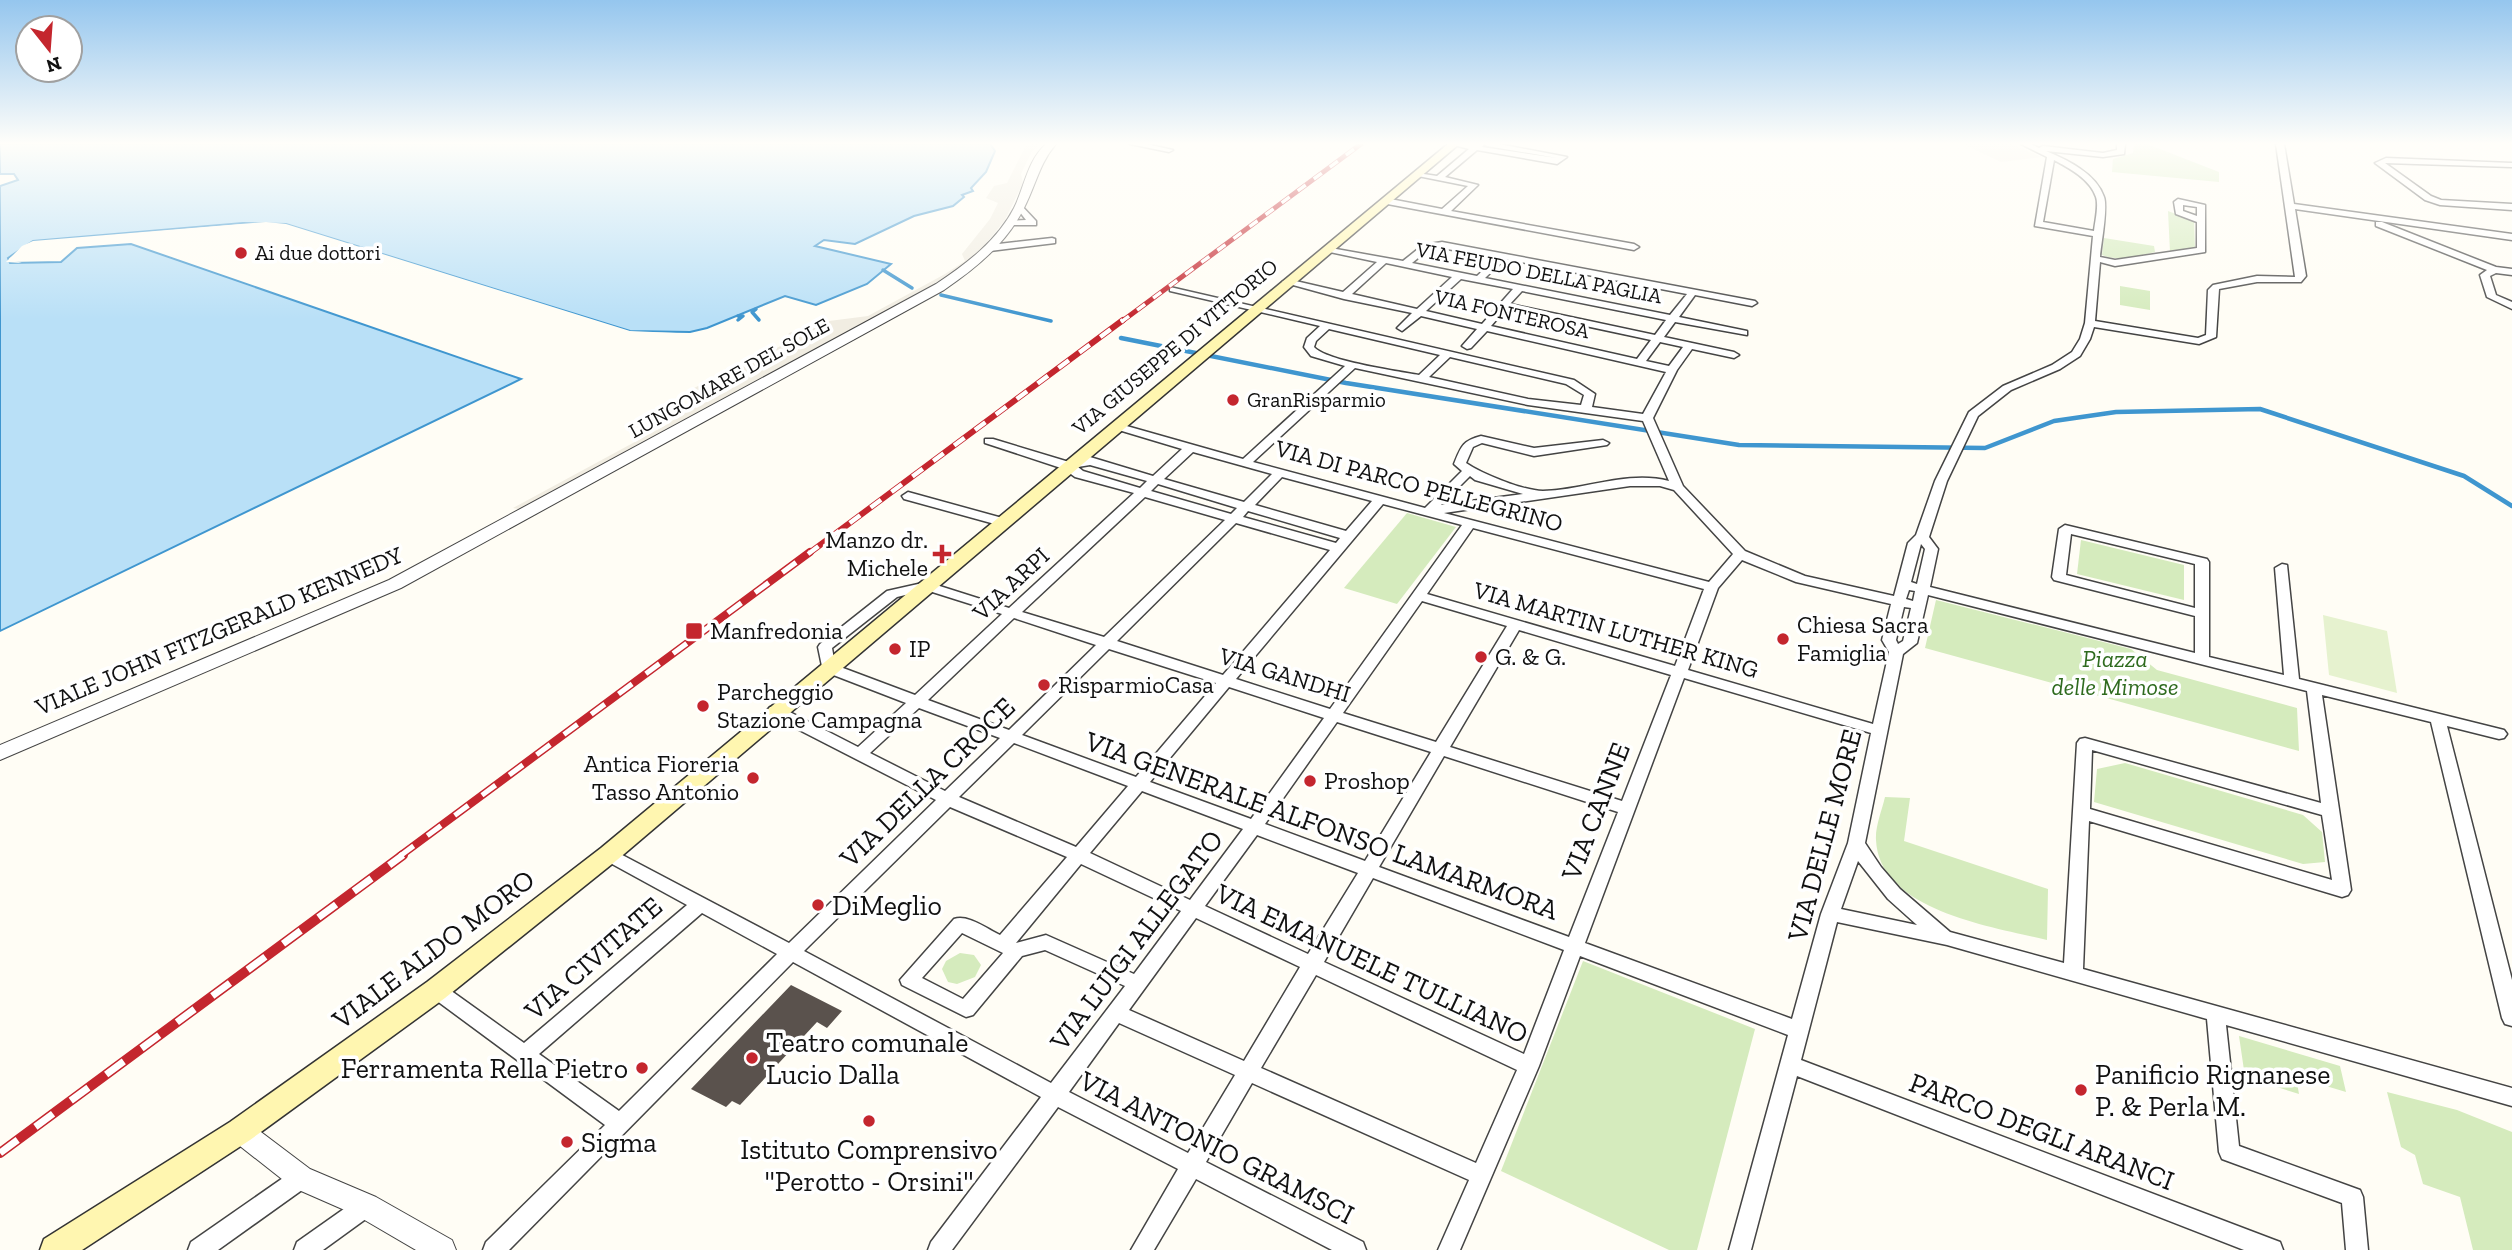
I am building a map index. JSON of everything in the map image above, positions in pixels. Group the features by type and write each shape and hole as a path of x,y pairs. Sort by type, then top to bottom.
{"main road":[{"name":"VIA GIUSEPPE DI VITTORIO","path":"828,668 1383,202"},
{"name":"VIALE ALDO MORO","path":"55,1250 240,1131 436,989 608,854 828,668"}],"street":[{"name":"LUNGOMARE DEL SOLE","path":"455,552 940,287 990,247 1010,223 1021,202"},
{"path":"1393,202 1634,247"},
{"path":"1445,211 1455,202"},
{"path":"2042,202 2038,224 2098,234"},
{"path":"2101,202 2090,324 2187,341 2211,337 2213,290 2216,287 2257,279 2291,281 2301,276 2291,202"},
{"path":"2445,202 2512,207"},
{"name":"LUNGOMARE DEL SOLE","path":"1010,223 1033,223 1020,206"},
{"path":"2292,206 2512,237"},
{"path":"2358,215 2494,270 2512,272"},
{"path":"2096,259 2115,263 2202,250 2202,221"},
{"path":"990,247 1052,241"},
{"path":"1404,265 1433,245 1502,257 1579,285 1692,293 1752,303"},
{"name":"VIA FEUDO DELLA PAGLIA","path":"1328,248 1520,288 1579,285 1674,320 1743,333"},
{"path":"1478,280 1502,257"},
{"path":"1344,296 1383,261"},
{"path":"2494,270 2485,275 2492,297 2512,306"},
{"path":"1397,334 1458,276"},
{"name":"VIA FONTEROSA","path":"1287,282 1672,370"},
{"path":"1467,346 1520,288"},
{"path":"1172,289 1326,326 1397,334 1448,353 1570,382 1590,394 1586,408"},
{"path":"1639,363 1660,340 1692,293"},
{"path":"1504,306 1734,355"},
{"name":"VIA DELLE MORE","path":"1740,1250 1774,1114 1791,1065 1830,914 1856,843 1896,652 1889,640 1913,543 1922,537 1941,481 1973,414 2007,387 2056,367 2076,354 2090,324"},
{"path":"1326,326 1311,340 1309,347 1315,354 1352,365 1528,402 1647,418"},
{"path":"1647,418 1672,370 1689,346"},
{"path":"1420,380 1448,353"},
{"path":"1245,463 1340,372 1352,365"},
{"path":"1647,418 1678,487 1740,554 1801,579 1919,606"},
{"name":"VIA DI PARCO PELLEGRINO","path":"1116,426 1280,473 1712,587"},
{"path":"1542,495 1479,477 1460,464 1468,445 1481,439 1534,452 1602,443"},
{"path":"989,441 1068,466 1079,474 1143,492 1349,536"},
{"name":"VIA ARPI","path":"861,753 1191,447"},
{"path":"1068,466 1090,461 1155,480 1338,548"},
{"path":"1428,512 1469,470"},
{"name":"VIA DELLA CROCE","path":"494,1250 791,952 1280,473"},
{"path":"1428,512 1630,482 1660,482 1678,487"},
{"path":"908,496 1002,522"},
{"path":"1136,983 1046,942 1009,948 960,925 909,980 966,1009 1009,948 1080,856 1380,499"},
{"name":"VIA LUIGI ALLEGATO","path":"939,1250 1254,827 1470,523"},
{"path":"2202,614 2059,578 2065,529 2202,562 2202,614 2202,659"},
{"name":"VIA DELLE MORE","path":"1896,652 1910,643 1923,589 1932,549 1922,537"},
{"name":"VIALE JOHN FITZGERALD KENNEDY","path":"0,753 395,584 455,552"},
{"name":"VIA CANNE","path":"1449,1250 1529,1066 1628,809 1676,672 1712,587 1740,554"},
{"path":"2282,568 2292,682"},
{"path":"1902,584 2499,734"},
{"name":"VIA GANDHI","path":"927,586 1442,747 1628,809"},
{"name":"VIA MARTIN LUTHER KING","path":"1419,596 1881,731"},
{"path":"1142,1250 1515,624"},
{"name":"VIA GENERALE ALFONSO LAMARMORA","path":"828,668 1798,1030"},
{"path":"2082,813 2342,890 2314,687"},
{"name":"VIA EMANUELE TULLIANO","path":"775,711 947,799 1080,856 1529,1066"},
{"path":"2438,719 2512,1018"},
{"path":"2073,975 2085,743 2330,811"},
{"path":"1856,843 1876,876 1895,898 1947,938"},
{"name":"VIA ANTONIO GRAMSCI","path":"608,854 1053,1094 1194,1164 1355,1250"},
{"name":"VIA CIVITATE","path":"524,1055 699,905"},
{"path":"1830,914 1947,938 2216,1016 2512,1097"},
{"path":"436,989 620,1124"},
{"path":"1114,1012 1482,1176"},
{"path":"2216,1016 2229,1152 2352,1196 2357,1250"},
{"name":"PARCO DEGLI ARANCI","path":"1791,1065 2272,1250"},
{"path":"240,1131 301,1178 366,1206 442,1250"},
{"path":"199,1250 301,1178"},
{"path":"305,1250 366,1206"}],"green space":[{"path":"2168,211 2194,221 2195,248 2170,252"},
{"path":"2104,238 2154,246 2155,252 2128,258 2108,257 2102,255"},
{"path":"2120,286 2150,291 2150,310 2120,305"},
{"path":"1407,513 1456,527 1397,604 1344,588"},
{"path":"2081,540 2184,565 2184,600 2077,574"},
{"name":"Piazza delle Mimose","path":"1936,600 2131,649 2157,670 2297,708 2299,751 1925,648"},
{"path":"2323,615 2387,631 2397,693 2329,675"},
{"path":"2125,763 2303,815 2322,832 2325,862 2303,864 2094,802 2097,769"},
{"path":"1885,797 1910,798 1904,841 2048,889 2047,940 1998,929 1943,912 1917,899 1897,884 1882,864 1876,840"},
{"path":"960,953 974,955 981,965 975,977 957,984 948,982 942,969 946,961"},
{"path":"1583,961 1755,1029 1697,1250 1669,1250 1501,1171"},
{"path":"2239,1036 2340,1066 2346,1092 2296,1077 2299,1094 2245,1077"},
{"path":"2387,1092 2457,1110 2512,1132 2512,1250 2473,1250 2460,1197 2423,1184 2415,1155 2401,1147"}],"shaded area":[{"path":"1014,202 1005,220 972,261 933,287 524,510 513,508 668,424 694,404 687,395 694,388 789,342 786,340 789,333 829,321 868,316 945,274 965,261 962,254 990,219 998,203"}],"water":[{"path":"0,202 957,202 953,206 914,216 855,244 824,240 815,246 891,264 867,284 816,305 785,296 707,328 690,332 630,331 286,224 243,223 33,241 8,258 10,263 61,262 77,248 131,244 521,379 0,631"}],"pier":[{"path":"266,222 286,224 630,331 699,334 629,334 286,228 266,225 51,242 24,249 11,260 22,263 6,262 22,246 33,241"}],"building":[{"name":"Teatro comunale Lucio Dalla","path":"791,985 842,1011 827,1028 817,1022 740,1105 732,1101 726,1107 691,1089"}],"waterway":[{"path":"883,270 912,288"},
{"path":"941,295 1051,321"},
{"path":"756,309 752,312 759,320"},
{"path":"738,316 743,316 738,320"},
{"path":"1121,338 1346,383 1739,445 1985,448 2054,421 2116,412 2260,409 2464,476 2512,506"}],"railway":[{"path":"1121,322 1282,202"},
{"path":"808,554 1123,320"},
{"path":"400,856 810,552"},
{"path":"0,1153 403,855"}],"place":[{"name":"Ai due dottori","path":"241,253"},
{"name":"GranRisparmio","path":"1233,400"},
{"name":"Manzo dr. Michele","path":"942,554"},
{"name":"Manfredonia","path":"694,631"},
{"name":"Chiesa Sacra Famiglia","path":"1783,639"},
{"name":"IP","path":"895,649"},
{"name":"G. & G.","path":"1481,657"},
{"name":"RisparmioCasa","path":"1044,685"},
{"name":"Parcheggio Stazione Campagna","path":"703,706"},
{"name":"Antica Fioreria Tasso Antonio","path":"753,778"},
{"name":"Proshop","path":"1310,781"},
{"name":"DiMeglio","path":"818,905"},
{"name":"Teatro comunale Lucio Dalla","path":"752,1058"},
{"name":"Ferramenta Rella Pietro","path":"642,1068"},
{"name":"Panificio Rignanese P. & Perla M.","path":"2081,1090"},
{"name":"Istituto Comprensivo \"Perotto - Orsini\"","path":"869,1121"},
{"name":"Sigma","path":"567,1142"}]}
